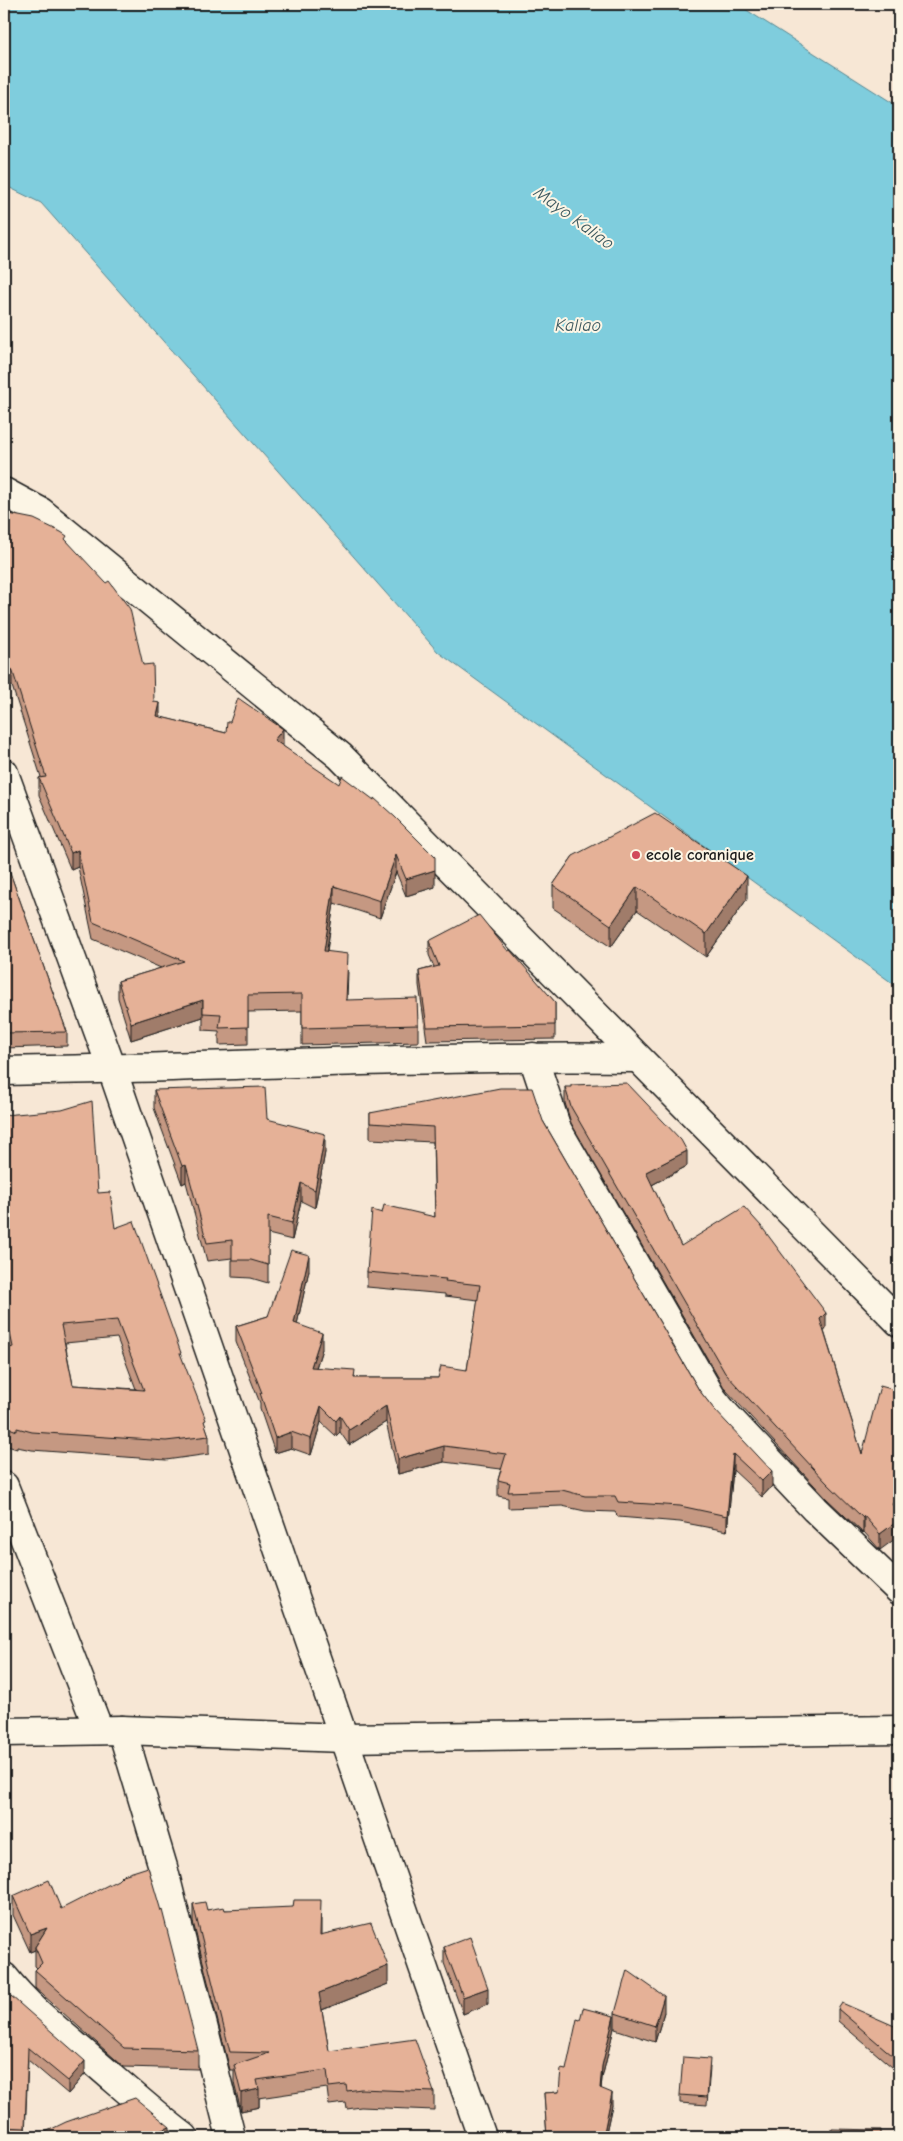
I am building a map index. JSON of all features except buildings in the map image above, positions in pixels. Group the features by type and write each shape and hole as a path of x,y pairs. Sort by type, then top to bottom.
{"street":[{"path":"4,492 41,512 340,756 899,1322"},
{"path":"4,773 112,1069 482,2137"},
{"path":"4,1070 112,1069 533,1057 637,1058"},
{"path":"533,1057 557,1129 712,1398 724,1414 815,1509 899,1590"},
{"path":"4,1486 111,1730 163,1867 231,2137"},
{"path":"4,1732 111,1730 344,1738 899,1730"},
{"path":"4,1977 63,2036 98,2064 153,2114 184,2137"}],"water":[{"name":"Kaliao","path":"4,4 737,4 899,107 899,988 438,652 41,203 4,185"}],"place":[{"name":"ecole coranique","path":"636,855"}],"water label":[{"name":"Mayo Kaliao","path":"574,218"}]}
